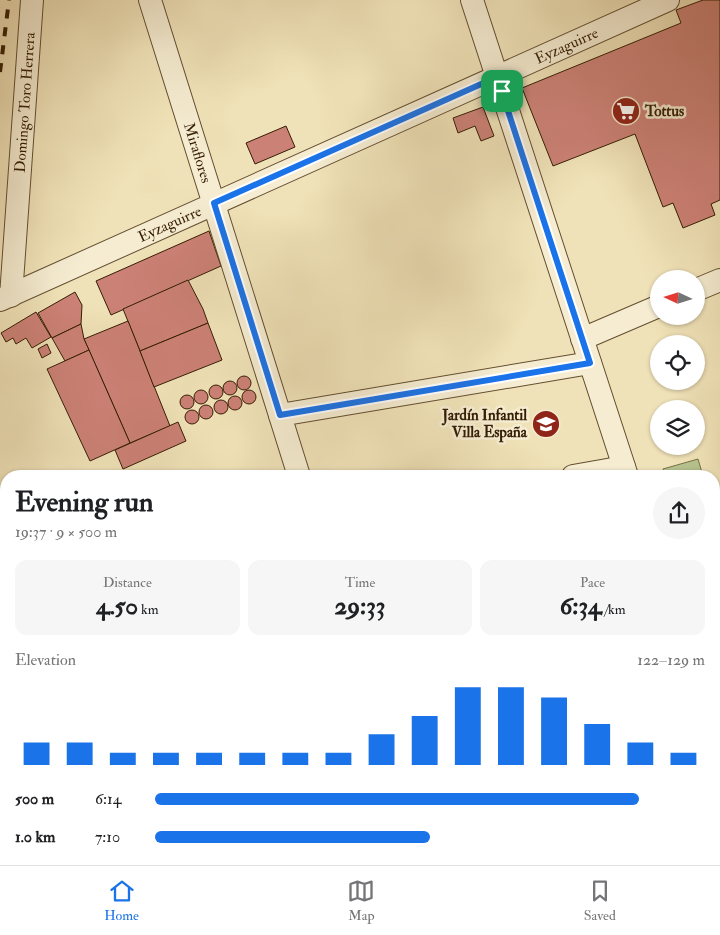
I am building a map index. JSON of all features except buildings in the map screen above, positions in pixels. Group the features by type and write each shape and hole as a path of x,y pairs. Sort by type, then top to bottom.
{"street":[{"name":"Domingo Toro Herrera","path":"6,298 32,0"},
{"name":"Miraflores","path":"150,0 297,470"},
{"path":"472,0 625,470"},
{"name":"Eyzaguirre","path":"6,298 668,0"},
{"path":"705,286 720,280"},
{"path":"582,339 650,310"},
{"path":"280,415 590,363"}],"green space":[{"path":"698,459 701,470 663,470"}],"railway":[{"path":"0,72 9,0"}],"place":[{"name":"Tottus","path":"626,111"},
{"name":"Jardín Infantil Villa España","path":"546,424"}],"route":[{"path":"497,77 502,91 590,363 280,415 214,203 497,77"}]}
